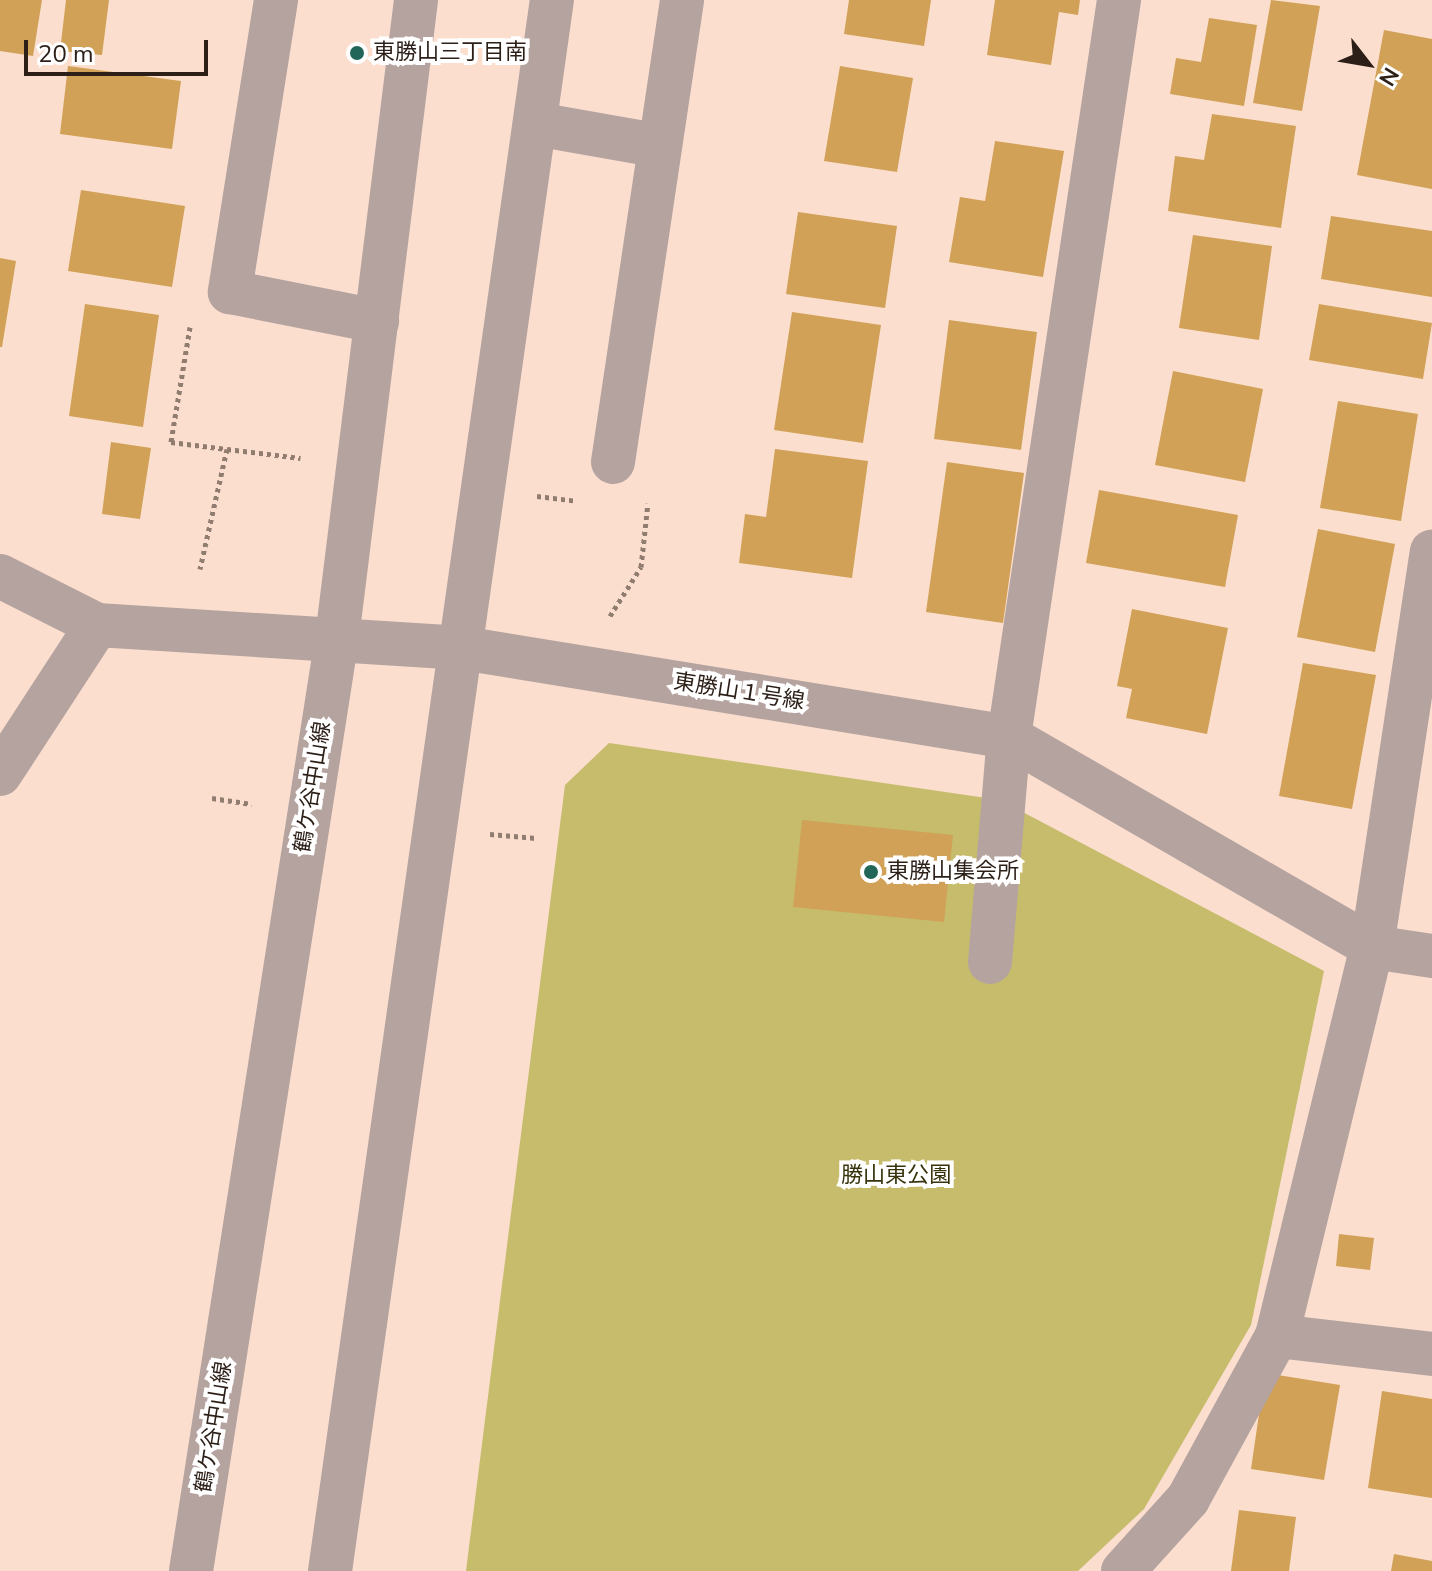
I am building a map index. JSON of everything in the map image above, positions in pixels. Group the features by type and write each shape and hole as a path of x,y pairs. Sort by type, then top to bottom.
{"street":[{"path":"276,0 230,292 377,321"},
{"name":"鶴ケ谷中山線","path":"191,1571 337,638 416,0"},
{"path":"330,1571 552,0"},
{"path":"613,462 655,145 682,0"},
{"path":"990,962 1009,737 1119,0"},
{"path":"536,124 655,145"},
{"path":"1123,1571 1188,1499 1277,1336 1372,947 1432,552"},
{"name":"東勝山１号線","path":"0,576 97,625 462,648 1009,737 1372,947 1432,956"},
{"path":"0,774 97,625"},
{"path":"1277,1336 1432,1354"}],"path":[{"path":"227,449 300,458"},
{"path":"212,798 252,804"},
{"path":"488,833 536,838"}],"green space":[{"name":"勝山東公園","path":"609,743 1000,800 1324,971 1251,1325 1144,1509 1078,1571 466,1571 565,785"}],"building":[{"path":"0,0 42,0 33,56 0,51"},
{"path":"66,0 109,0 102,55 60,51"},
{"path":"849,0 931,0 924,46 844,34"},
{"path":"995,0 1080,0 1078,15 1059,12 1051,65 987,55"},
{"path":"1271,0 1320,6 1302,111 1253,103"},
{"path":"1209,18 1257,25 1244,106 1170,94 1176,58 1201,62"},
{"path":"1384,30 1432,39 1432,189 1357,175"},
{"path":"68,66 181,81 172,149 60,134"},
{"path":"840,66 913,78 897,172 824,161"},
{"path":"1212,114 1296,126 1281,228 1168,211 1175,156 1204,160"},
{"path":"995,141 1064,151 1043,277 949,262 960,197 985,201"},
{"path":"81,190 185,206 172,287 68,271"},
{"path":"798,212 897,226 885,308 786,294"},
{"path":"1331,216 1432,231 1432,297 1321,279"},
{"path":"1193,235 1272,246 1259,340 1179,328"},
{"path":"0,258 16,261 2,347 0,347"},
{"path":"85,304 159,315 143,427 69,416"},
{"path":"1319,304 1432,323 1423,379 1309,360"},
{"path":"792,312 881,325 863,443 774,430"},
{"path":"949,320 1037,332 1021,450 934,439"},
{"path":"1173,371 1263,389 1245,482 1155,465"},
{"path":"1338,401 1418,414 1401,521 1320,508"},
{"path":"111,442 151,448 140,519 102,514"},
{"path":"775,449 868,461 852,578 739,563 745,514 766,517"},
{"path":"947,462 1024,473 1003,623 926,612"},
{"path":"1099,490 1238,515 1225,587 1086,563"},
{"path":"1318,529 1395,544 1375,652 1297,637"},
{"path":"1132,609 1228,628 1207,734 1126,718 1132,689 1117,686"},
{"path":"1303,663 1376,675 1352,809 1279,796"},
{"path":"802,820 953,835 944,922 793,907"},
{"path":"1339,1234 1374,1238 1370,1270 1336,1266"},
{"path":"1265,1373 1340,1385 1324,1480 1251,1469"},
{"path":"1382,1391 1432,1399 1432,1498 1368,1488"},
{"path":"1239,1510 1296,1517 1289,1571 1231,1571"},
{"path":"1394,1554 1432,1561 1432,1571 1391,1571"}],"place":[{"name":"東勝山三丁目南","path":"357,53"},
{"name":"東勝山集会所","path":"871,872"}]}
